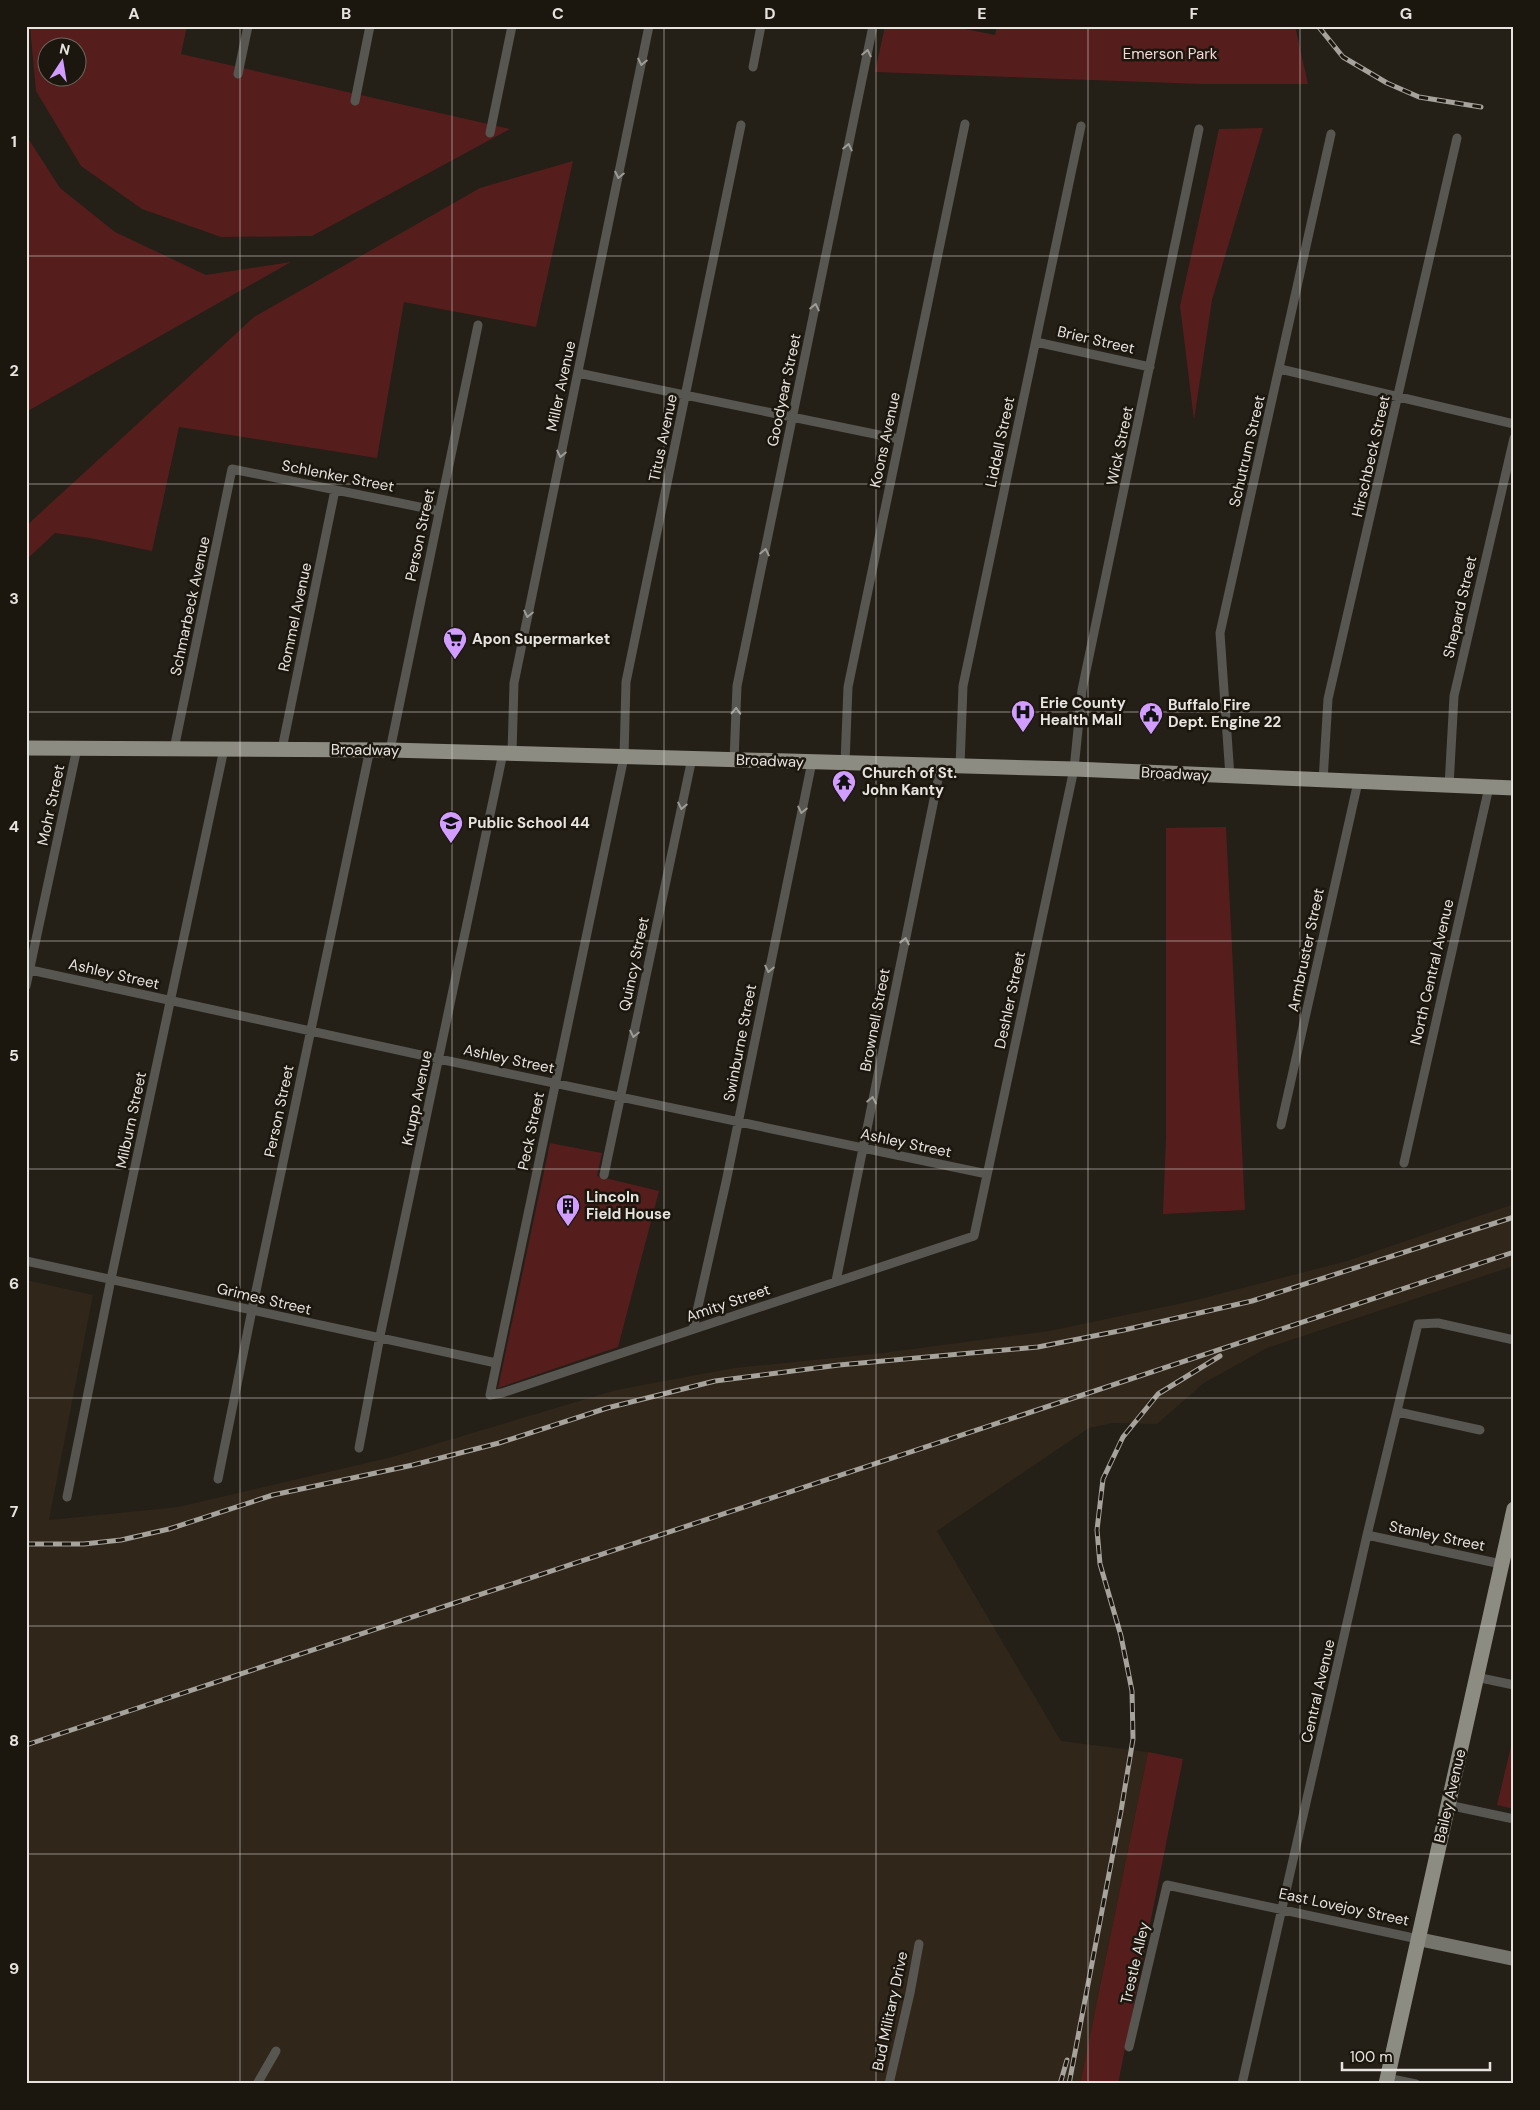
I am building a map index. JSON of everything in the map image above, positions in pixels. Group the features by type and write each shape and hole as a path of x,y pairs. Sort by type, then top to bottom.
{"main road":[{"name":"Broadway","path":"26,748 370,749 1074,769 1514,788"},
{"name":"Bailey Avenue","path":"1386,2081 1501,1564 1510,1548 1514,1509"}],"street":[{"path":"238,74 248,26"},
{"path":"355,101 370,26"},
{"path":"490,133 512,26"},
{"name":"Miller Avenue","path":"508,753 514,684 650,26"},
{"path":"753,67 761,26"},
{"name":"Goodyear Street","path":"734,760 737,686 873,26"},
{"name":"Koons Avenue","path":"845,763 848,687 965,124"},
{"name":"Titus Avenue","path":"624,756 626,682 741,125"},
{"name":"Liddell Street","path":"960,766 963,686 1081,126"},
{"name":"Wick Street","path":"1074,769 1082,690 1199,130"},
{"name":"Schutrum Street","path":"1230,777 1220,633 1331,134"},
{"name":"Hirschbeck Street","path":"1323,781 1328,699 1458,138"},
{"name":"Person Street","path":"390,750 478,325"},
{"name":"Brier Street","path":"1036,342 1150,367"},
{"path":"1280,369 1514,424"},
{"path":"578,373 899,439"},
{"name":"Shepard Street","path":"1449,786 1454,696 1514,438"},
{"name":"Schlenker Street","path":"232,469 439,511"},
{"name":"Schmarbeck Avenue","path":"174,748 232,469"},
{"name":"Rommel Avenue","path":"282,749 335,490"},
{"name":"Mohr Street","path":"26,986 28,969 78,748"},
{"name":"Milburn Street","path":"67,1497 111,1279 224,749"},
{"name":"Person Street","path":"218,1479 370,749"},
{"name":"Krupp Avenue","path":"358,1448 439,1059 508,753"},
{"name":"Peck Street","path":"490,1395 624,756"},
{"name":"Quincy Street","path":"604,1175 692,758"},
{"name":"Swinburne Street","path":"693,1329 738,1122 812,762"},
{"name":"Brownell Street","path":"836,1281 941,765"},
{"name":"Deshler Street","path":"974,1236 1074,769"},
{"name":"Armbruster Street","path":"1282,1125 1358,782"},
{"name":"North Central Avenue","path":"1404,1163 1489,787"},
{"name":"Ashley Street","path":"28,969 439,1059 987,1174"},
{"name":"Amity Street","path":"490,1395 974,1236"},
{"name":"Grimes Street","path":"26,1261 496,1363"},
{"name":"Central Avenue","path":"1242,2084 1367,1535 1418,1324 1438,1323 1514,1340"},
{"path":"1398,1412 1480,1430"},
{"name":"Stanley Street","path":"1367,1535 1501,1564"},
{"path":"1476,1677 1514,1686"},
{"path":"1448,1805 1514,1819"},
{"name":"East Lovejoy Street","path":"1167,1885 1514,1959"},
{"name":"Trestle Alley","path":"1130,2047 1167,1885"},
{"name":"Bud Military Drive","path":"889,2084 919,1944"},
{"path":"257,2084 276,2051"},
{"path":"1386,2081 1416,2084"}],"shaded area":[{"path":"1514,1204 1514,1266 1267,1348 1204,1383 1157,1424 1113,1423 1089,1428 937,1531 1061,1741 1148,1752 1080,2084 26,2084 26,1280 93,1295 49,1520 178,1507 392,1457 616,1390 734,1368 882,1353 1049,1331 1192,1301 1347,1261"}],"green space":[{"path":"30,26 61,29 62,26 187,26 181,54 510,129 312,236 221,237 142,209 81,166 36,91"},
{"name":"Emerson Park","path":"885,26 950,26 995,35 997,26 1295,26 1308,84 1202,84 875,72"},
{"path":"1263,128 1212,300 1194,420 1180,306 1219,129"},
{"path":"26,135 60,188 115,232 206,275 291,262 26,412"},
{"path":"573,161 536,327 404,302 377,458 179,427 152,551 55,533 26,560 26,526 254,317 480,188"},
{"path":"1226,827 1245,1210 1163,1214 1166,1137 1166,828"},
{"path":"550,1143 602,1153 597,1176 659,1191 618,1347 498,1388"},
{"path":"1514,1734 1514,1809 1497,1805"},
{"path":"1148,1752 1183,1759 1118,2084 1080,2084"}],"railway":[{"path":"1318,26 1343,57 1387,83 1419,97 1481,107"},
{"path":"26,1544 84,1544 121,1540 169,1529 273,1495 413,1465 499,1443 607,1408 715,1381 839,1365 1038,1347 1124,1330 1252,1301 1514,1217"},
{"path":"26,1745 1514,1252"},
{"path":"1069,2084 1133,1739 1132,1691 1121,1636 1100,1564 1097,1530 1103,1479 1123,1437 1158,1394 1220,1356"},
{"path":"1060,2084 1067,2060"}],"place":[{"name":"Apon Supermarket","path":"455,660"},
{"name":"Erie County Health Mall","path":"1023,733"},
{"name":"Buffalo Fire Dept. Engine 22","path":"1151,735"},
{"name":"Church of St. John Kanty","path":"844,803"},
{"name":"Public School 44","path":"451,844"},
{"name":"Lincoln Field House","path":"568,1227"}]}
